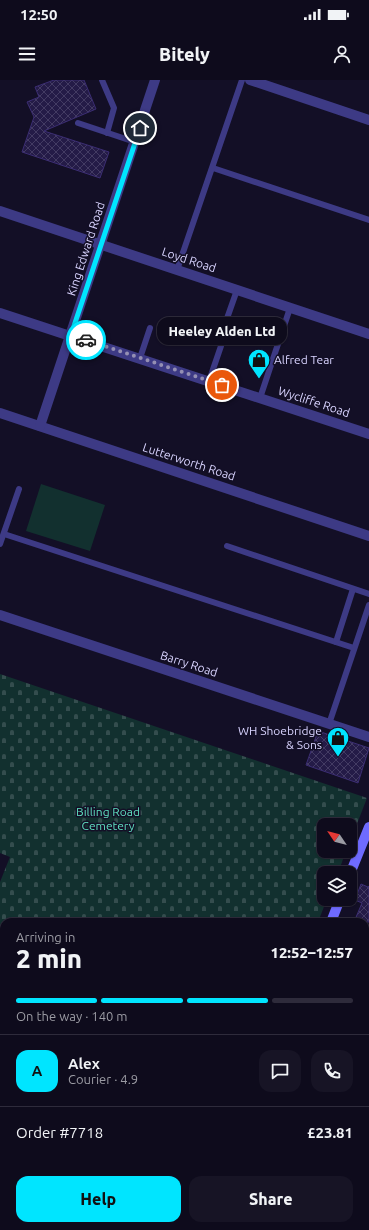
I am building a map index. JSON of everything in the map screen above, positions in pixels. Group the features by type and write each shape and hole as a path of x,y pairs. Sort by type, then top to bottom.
{"street":[{"name":"King Edward Road","path":"40,426 155,80"},
{"path":"250,80 369,120"},
{"name":"Loyd Road","path":"0,211 369,334"},
{"name":"Wycliffe Road","path":"0,313 71,335 369,434"},
{"name":"Lutterworth Road","path":"0,413 369,536"},
{"name":"Barry Road","path":"0,615 369,737"},
{"path":"353,866 369,827"},
{"path":"332,918 337,906"}],"lane":[{"path":"102,80 114,108 107,133"},
{"path":"177,270 242,80"},
{"path":"78,123 135,142"},
{"path":"213,168 369,220"},
{"path":"225,324 237,290"},
{"path":"260,398 290,308"},
{"path":"140,358 150,328"},
{"path":"209,381 221,346"},
{"path":"0,544 19,489"},
{"path":"4,534 354,648"},
{"path":"227,546 369,594"},
{"path":"336,642 353,589"},
{"path":"329,724 369,605"}],"green space":[{"path":"41,484 105,505 90,551 26,531"},
{"name":"Billing Road Cemetery","path":"0,674 367,798 357,824 357,818 317,818 317,858 343,858 341,866 317,866 317,906 324,906 320,918 0,918 0,882 10,857 0,853"}],"building":[{"path":"54,80 84,80 96,109 44,131 109,152 100,178 22,152 34,117 27,102 39,97 35,87"},
{"name":"WH Shoebridge & Sons","path":"318,731 369,748 358,783 306,765"},
{"path":"361,884 368,887 369,886 369,918 356,918 362,903 357,901 357,895"}],"way so far":[{"path":"86,340 222,385"}],"place":[{"name":"Alfred Tear","path":"259,380"},
{"name":"Heeley Alden Ltd","path":"222,385"},
{"name":"WH Shoebridge & Sons","path":"338,758"}],"route":[{"path":"86,340 71,335 140,128"}]}
